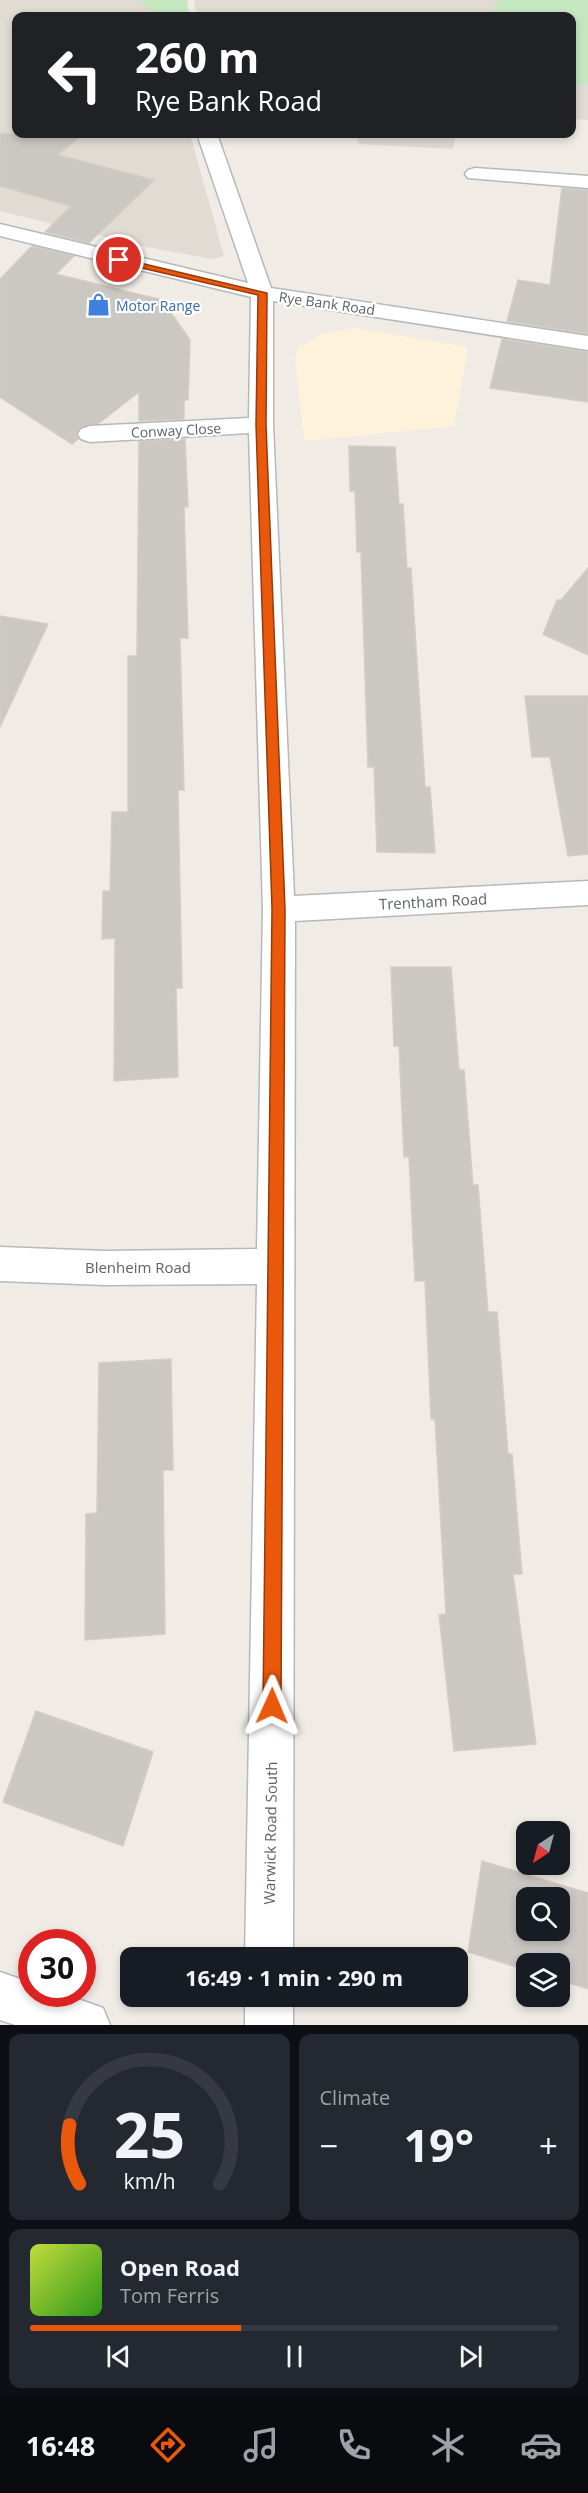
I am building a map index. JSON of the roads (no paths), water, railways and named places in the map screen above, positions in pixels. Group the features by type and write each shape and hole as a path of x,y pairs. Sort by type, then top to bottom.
{"street":[{"name":"Warwick Road South","path":"208,138 262,293 261,425 279,909 269,1947"},
{"path":"475,174 588,182"},
{"name":"Rye Bank Road","path":"5,237 262,293 588,343"},
{"name":"Conway Close","path":"90,434 261,425"},
{"name":"Trentham Road","path":"279,909 588,893"},
{"name":"Blenheim Road","path":"0,1264 105,1268 277,1266"},
{"path":"0,1996 86,2025"},
{"path":"269,2007 269,2025"}],"place":[{"name":"Motor Range","path":"98,305"}]}
